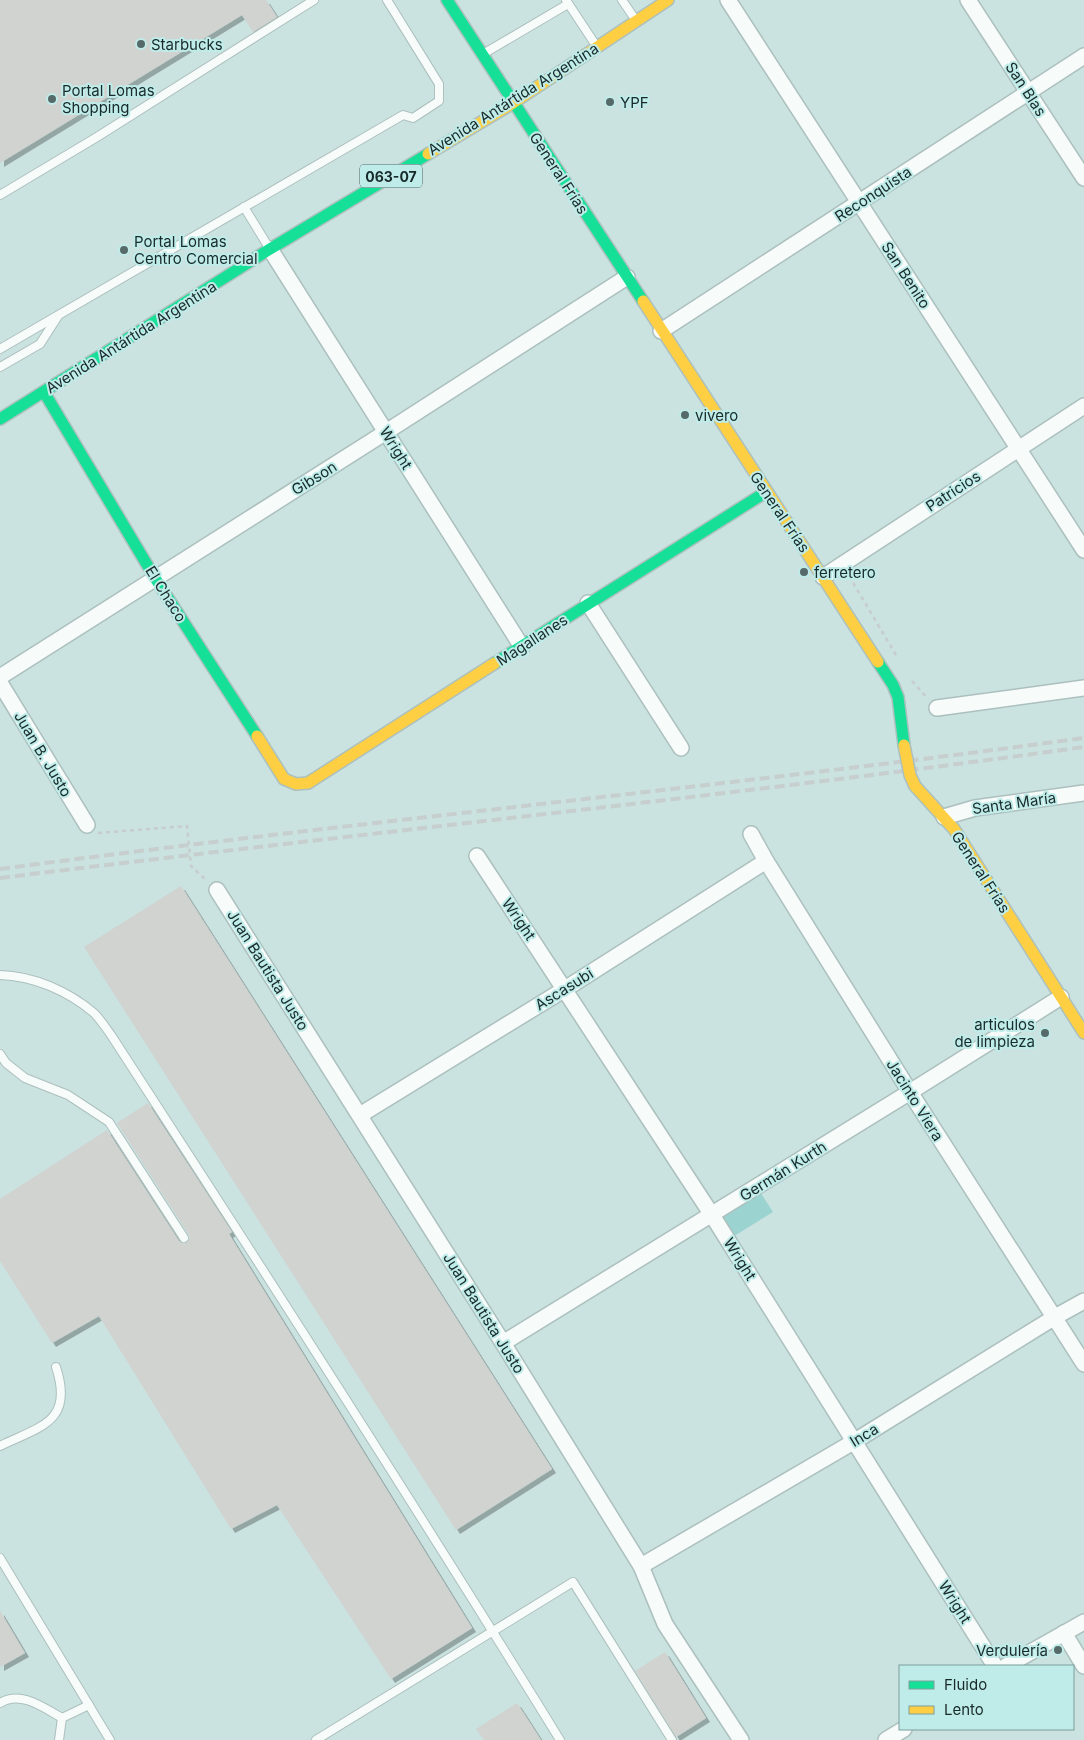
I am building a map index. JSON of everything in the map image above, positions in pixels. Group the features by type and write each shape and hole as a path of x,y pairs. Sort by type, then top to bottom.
{"main road":[{"name":"General Frías","path":"447,0 893,685 898,697 910,775 915,786 954,830 1084,1033"},
{"name":"Avenida Antártida Argentina","path":"0,419 270,249 513,103 596,46 668,0"},
{"name":"El Chaco","path":"44,392 155,578 284,779 291,784 298,785"},
{"name":"Magallanes","path":"298,785 308,783 588,603 766,492"}],"street":[{"name":"San Benito","path":"728,0 1084,550"},
{"name":"San Blas","path":"968,0 1084,178"},
{"name":"Reconquista","path":"661,331 1084,56"},
{"name":"Wright","path":"270,249 522,647"},
{"name":"Gibson","path":"0,677 626,277"},
{"name":"Patricios","path":"823,576 1084,406"},
{"path":"588,603 681,748"},
{"name":"Juan B. Justo","path":"0,683 87,824"},
{"path":"937,708 1084,688"},
{"name":"Santa María","path":"944,817 975,808 1084,793"},
{"name":"Jacinto Viera","path":"751,834 910,1092 1084,1364"},
{"name":"Wright","path":"477,856 712,1215 994,1665"},
{"name":"Ascasubi","path":"360,1116 766,861"},
{"name":"Juan Bautista Justo","path":"217,890 503,1343 641,1566 664,1624 741,1740"},
{"name":"Germán Kurth","path":"503,1343 1061,997"},
{"name":"Inca","path":"641,1566 855,1441 1084,1301"},
{"path":"1008,1665 1084,1622"},
{"path":"1064,1633 1084,1666"},
{"path":"886,1740 902,1730"}],"lane":[{"path":"0,196 314,0"},
{"path":"0,349 403,115 413,118 439,101 440,84 387,0"},
{"path":"622,0 637,21"},
{"path":"483,54 567,2 596,46"},
{"path":"244,207 270,249"},
{"path":"0,367 40,344 59,315"},
{"path":"0,975 12,975 41,981 69,996 94,1014 111,1035 245,1241 494,1632 560,1740"},
{"path":"0,1054 6,1063 26,1078 68,1095 109,1122 184,1238"},
{"path":"0,1446 46,1424 54,1418 62,1397 61,1382 56,1367"},
{"path":"0,1558 110,1740"},
{"path":"316,1740 573,1582 672,1740"},
{"path":"0,1703 6,1699 19,1698 31,1701 62,1718"},
{"path":"62,1718 89,1704"},
{"path":"59,1740 62,1718"}],"path":[{"path":"842,564 900,662"},
{"path":"910,678 915,687 937,708"},
{"path":"87,824 99,834 187,826 191,866 217,890"}],"shaded area":[{"path":"760,1192 773,1212 731,1238 719,1218"}],"building":[{"name":"Portal Lomas Shopping","path":"0,0 266,0 277,17 253,32 242,15 0,163"},
{"path":"181,886 552,1469 456,1530 84,947"},
{"path":"148,1103 232,1232 229,1234 472,1628 391,1679 277,1505 231,1529 99,1316 52,1343 0,1261 0,1199 107,1130 179,1241 184,1244 187,1242 190,1238 189,1235 117,1123"},
{"path":"0,1611 25,1653 0,1667"},
{"path":"665,1652 706,1718 676,1737 635,1671"},
{"path":"517,1703 541,1740 484,1740 476,1729"}],"railway":[{"path":"0,869 271,835 949,756 1084,738"},
{"path":"0,878 678,799 1084,747"}],"traffic: fast":[{"path":"447,0 643,301"},
{"path":"0,419 270,249 428,154"},
{"path":"44,392 155,578 257,736"},
{"path":"495,663 766,492"},
{"path":"878,662 893,685 898,697 904,745"}],"traffic: slow":[{"path":"428,154 513,103 668,0"},
{"path":"643,301 878,662"},
{"path":"257,736 284,779 296,784 308,783 495,663"},
{"path":"904,745 910,775 915,786"},
{"path":"915,786 954,829 1084,1033"}],"place":[{"name":"Starbucks","path":"141,44"},
{"name":"Portal Lomas Shopping","path":"52,99"},
{"name":"YPF","path":"610,102"},
{"name":"Portal Lomas Centro Comercial","path":"124,250"},
{"name":"vivero","path":"685,415"},
{"name":"ferretero","path":"804,572"},
{"name":"articulos de limpieza","path":"1045,1033"},
{"name":"Verdulería","path":"1058,1650"}]}
